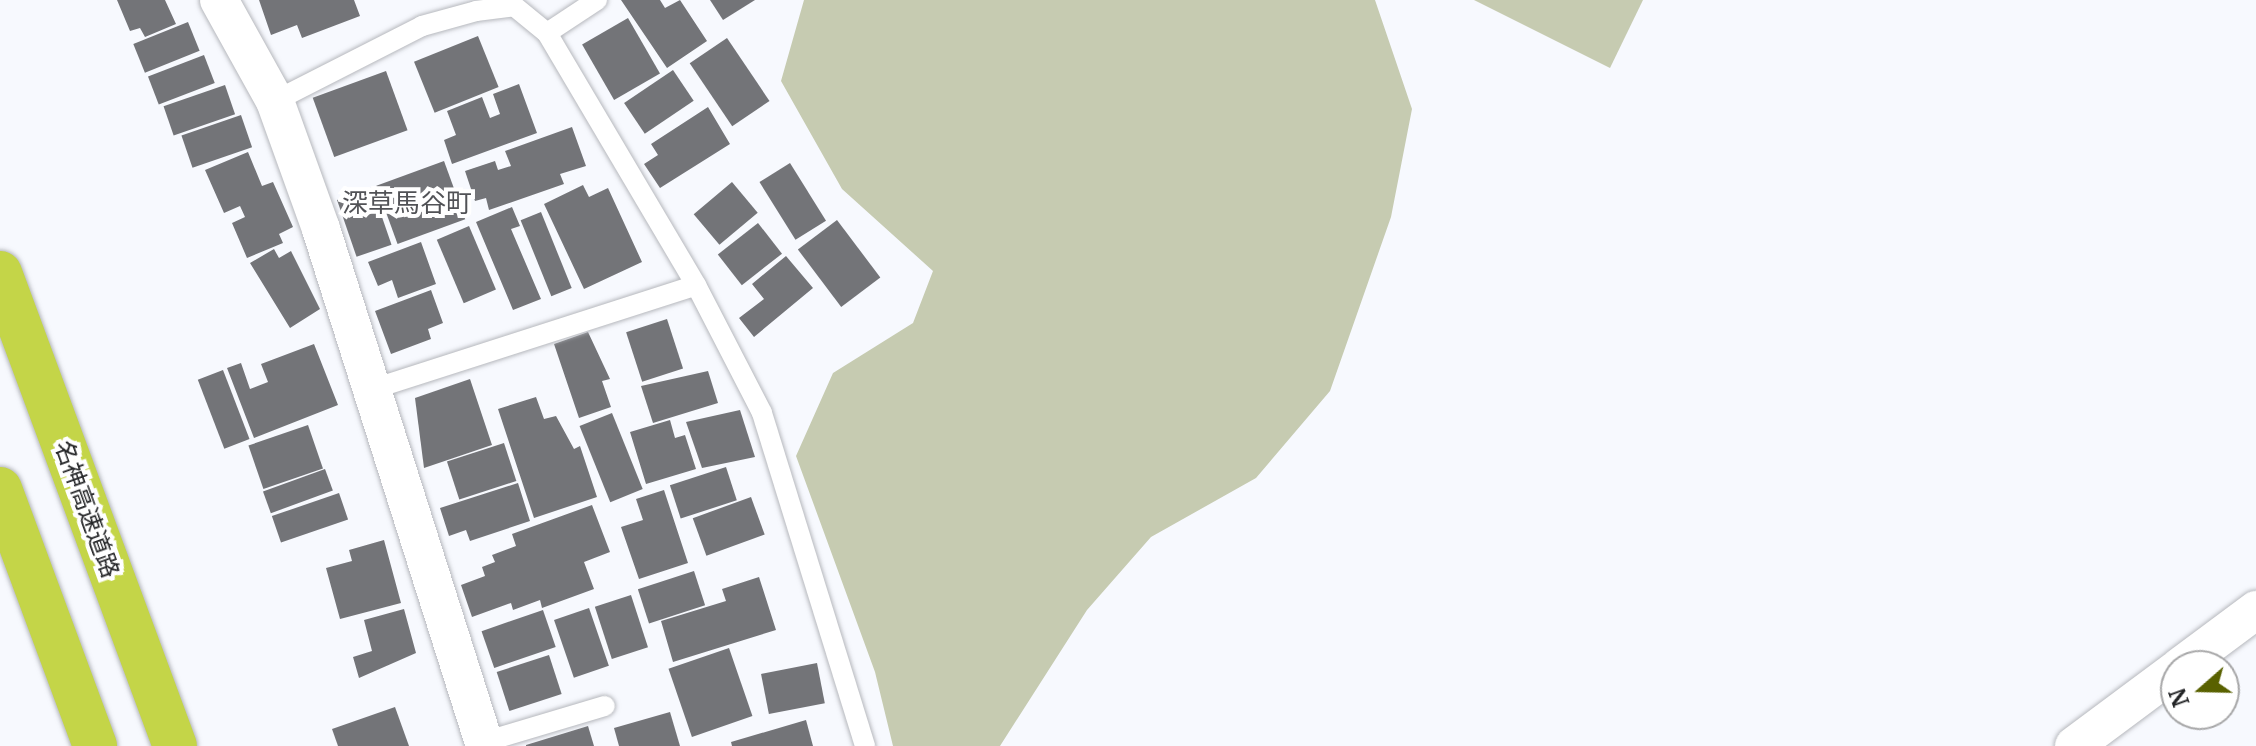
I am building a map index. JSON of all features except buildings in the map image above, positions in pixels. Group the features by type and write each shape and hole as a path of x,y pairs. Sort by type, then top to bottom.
{"highway":[{"name":"名神高速道路","path":"0,273 175,746"},
{"path":"0,489 95,746"}],"street":[{"path":"219,0 275,101 373,389 484,744"},
{"path":"2202,650 2256,610"},
{"path":"2074,746 2160,682"}],"lane":[{"path":"547,33 597,0"},
{"path":"275,101 422,26 476,11 514,6 547,33 696,285 762,413 865,746"},
{"path":"373,389 696,285"},
{"path":"484,744 605,706"}],"green space":[{"path":"804,0 1375,0 1412,109 1391,217 1330,391 1256,478 1151,537 1087,610 1000,746 893,746 875,672 796,456 833,373 913,323 933,271 842,189 781,81"},
{"path":"1474,0 1643,0 1610,68"}],"district":[{"name":"深草馬谷町","path":"407,203"}]}
